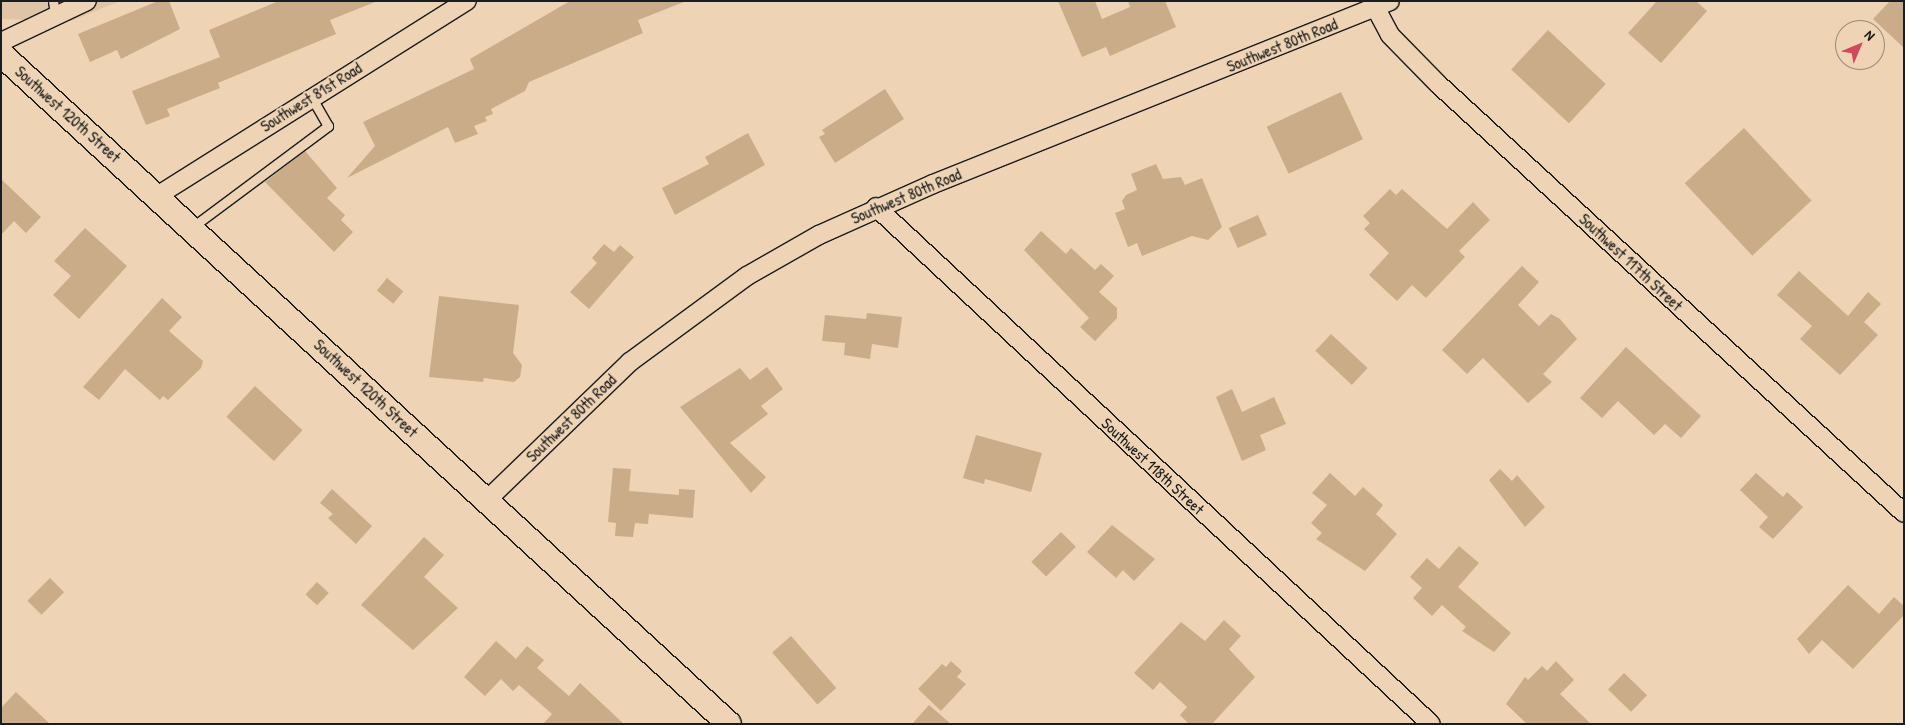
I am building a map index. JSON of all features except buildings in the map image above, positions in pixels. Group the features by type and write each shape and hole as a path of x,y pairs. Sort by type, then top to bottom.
{"street":[{"path":"1,42 54,8 88,1"},
{"name":"Southwest 81st Road","path":"157,196 311,97 467,1"},
{"name":"Southwest 80th Road","path":"487,500 609,380 676,326 785,254 876,207 1379,3"},
{"name":"Southwest 117th Street","path":"1379,3 1390,35 1438,84 1904,513"},
{"name":"Southwest 120th Street","path":"1,54 487,500 723,722"},
{"name":"Southwest 118th Street","path":"876,207 1431,724"}],"lane":[{"path":"191,228 328,126 311,97"}],"shaded area":[{"path":"1,1 120,1 71,21 1,19"}]}
